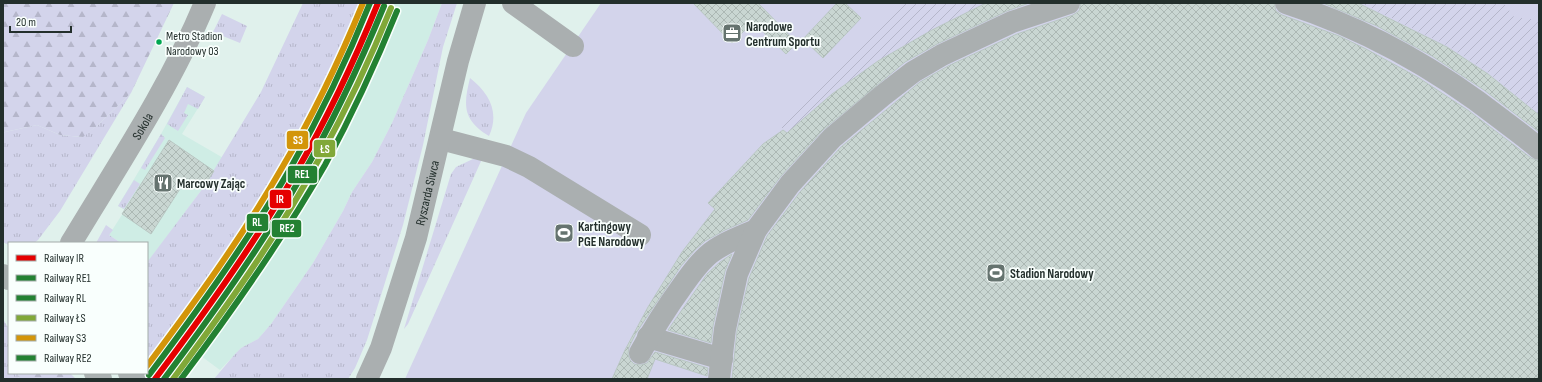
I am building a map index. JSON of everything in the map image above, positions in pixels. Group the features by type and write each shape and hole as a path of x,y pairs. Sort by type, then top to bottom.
{"street":[{"name":"Sokola","path":"72,242 142,125 177,62 204,3"},
{"name":"Ryszarda Siwca","path":"367,379 381,348 416,238 441,139 458,61 475,3"},
{"path":"513,3 573,46"},
{"path":"756,230 707,255 669,303 644,345 721,369 725,329 737,274 756,230 790,184 832,138 913,72 942,55 1012,22 1069,3"},
{"path":"1286,3 1316,13 1381,42 1441,77 1486,107 1539,149"},
{"path":"441,139 506,156 529,167 640,235"}],"shaded area":[{"path":"366,3 442,3 428,40 392,123 372,162 352,192 343,211 313,263 271,324 258,339 241,348 220,370 175,337 275,180 319,106"},
{"path":"187,87 205,97 182,134 225,159 214,171 148,262 148,242 120,242 109,235 125,210 118,206"}],"green space":[{"path":"3,3 174,3 131,93 98,125 83,137 60,135 37,125 5,132 3,134"},
{"path":"303,3 366,3 319,106 233,252 152,368 148,364 148,261 203,188 261,92"},
{"path":"442,3 457,3 443,47 423,145 403,225 367,340 355,368 348,379 214,379 241,348 258,339 271,324 313,263 343,211 352,192 372,162 392,123 428,40"},
{"name":"Stadion Narodowy","path":"601,3 1539,3 1539,379 405,379 526,113"},
{"path":"900,3 986,3 945,23 878,61 843,86 787,133 780,126 877,29"},
{"path":"1361,3 1504,3 1514,17 1539,20 1539,114 1490,74 1448,46"},
{"path":"222,14 247,26 240,43 213,32"},
{"path":"470,78 483,90 491,104 493,119 489,136 474,124 467,112 466,97"},
{"path":"187,87 205,97 198,109 188,104 184,113 188,115 178,131 167,124"},
{"path":"131,93 60,211 38,240 35,242 8,242 8,244 3,242 3,134 5,132 37,125 60,135 82,137 98,125"},
{"path":"161,134 165,138 145,170 141,168"},
{"path":"475,158 482,159 408,324 404,329 451,174 456,167"},
{"path":"134,180 140,184 124,209 118,206"},
{"path":"106,225 113,230 109,235 120,242 97,242"},
{"path":"3,319 8,327 8,374 19,374 18,379 3,378"},
{"path":"19,374 71,374 76,379 18,379"}],"building":[{"name":"Narodowe Centrum Sportu","path":"693,3 758,3 797,43 786,54 753,22 732,43"},
{"path":"837,3 845,3 861,18 823,58 803,39"},
{"path":"986,3 1029,3 1007,11 937,44 905,62 823,130 781,176 748,220 705,241 681,266 636,333 629,347 628,354 630,360 634,364 641,365 647,363 655,352 708,368 707,376 655,359 647,379 612,379 625,350 648,307 682,252 715,209 708,203 763,144 783,130 787,133 832,94 878,61 932,30"},
{"name":"Stadion Narodowy","path":"1081,3 1274,3 1276,11 1282,15 1339,36 1419,78 1469,111 1531,158 1539,161 1539,379 732,379 737,331 749,278 767,236 800,192 841,147 920,82 948,66 1017,34 1073,15 1079,11"},
{"path":"1323,3 1358,3 1447,47 1488,74 1539,115 1539,132 1484,90 1432,56 1377,26"},
{"name":"Marcowy Zając","path":"169,140 214,171 203,188 187,178 151,234 122,214"},
{"path":"732,254 725,271 713,326 711,343 668,330 707,274 720,262"}],"rail line":[{"name":"S3","path":"148,365 218,268 268,192 316,106 363,3"},
{"name":"RL","path":"149,375 222,274 274,196 312,129 333,88 370,3"},
{"name":"IR","path":"155,379 228,279 279,201 340,90 378,3"},
{"name":"RE1","path":"164,379 236,280 286,203 335,114 356,71 384,6"},
{"name":"ŁS","path":"173,379 250,272 303,188 348,103 375,47 391,8"},
{"name":"RE2","path":"181,379 256,274 309,193 345,127 381,50 397,11"}],"place":[{"name":"Narodowe Centrum Sportu","path":"732,33"},
{"name":"Metro Stadion Narodowy 03","path":"159,42"},
{"name":"Marcowy Zając","path":"163,183"},
{"name":"Kartingowy PGE Narodowy","path":"564,233"},
{"name":"Stadion Narodowy","path":"996,273"}]}
